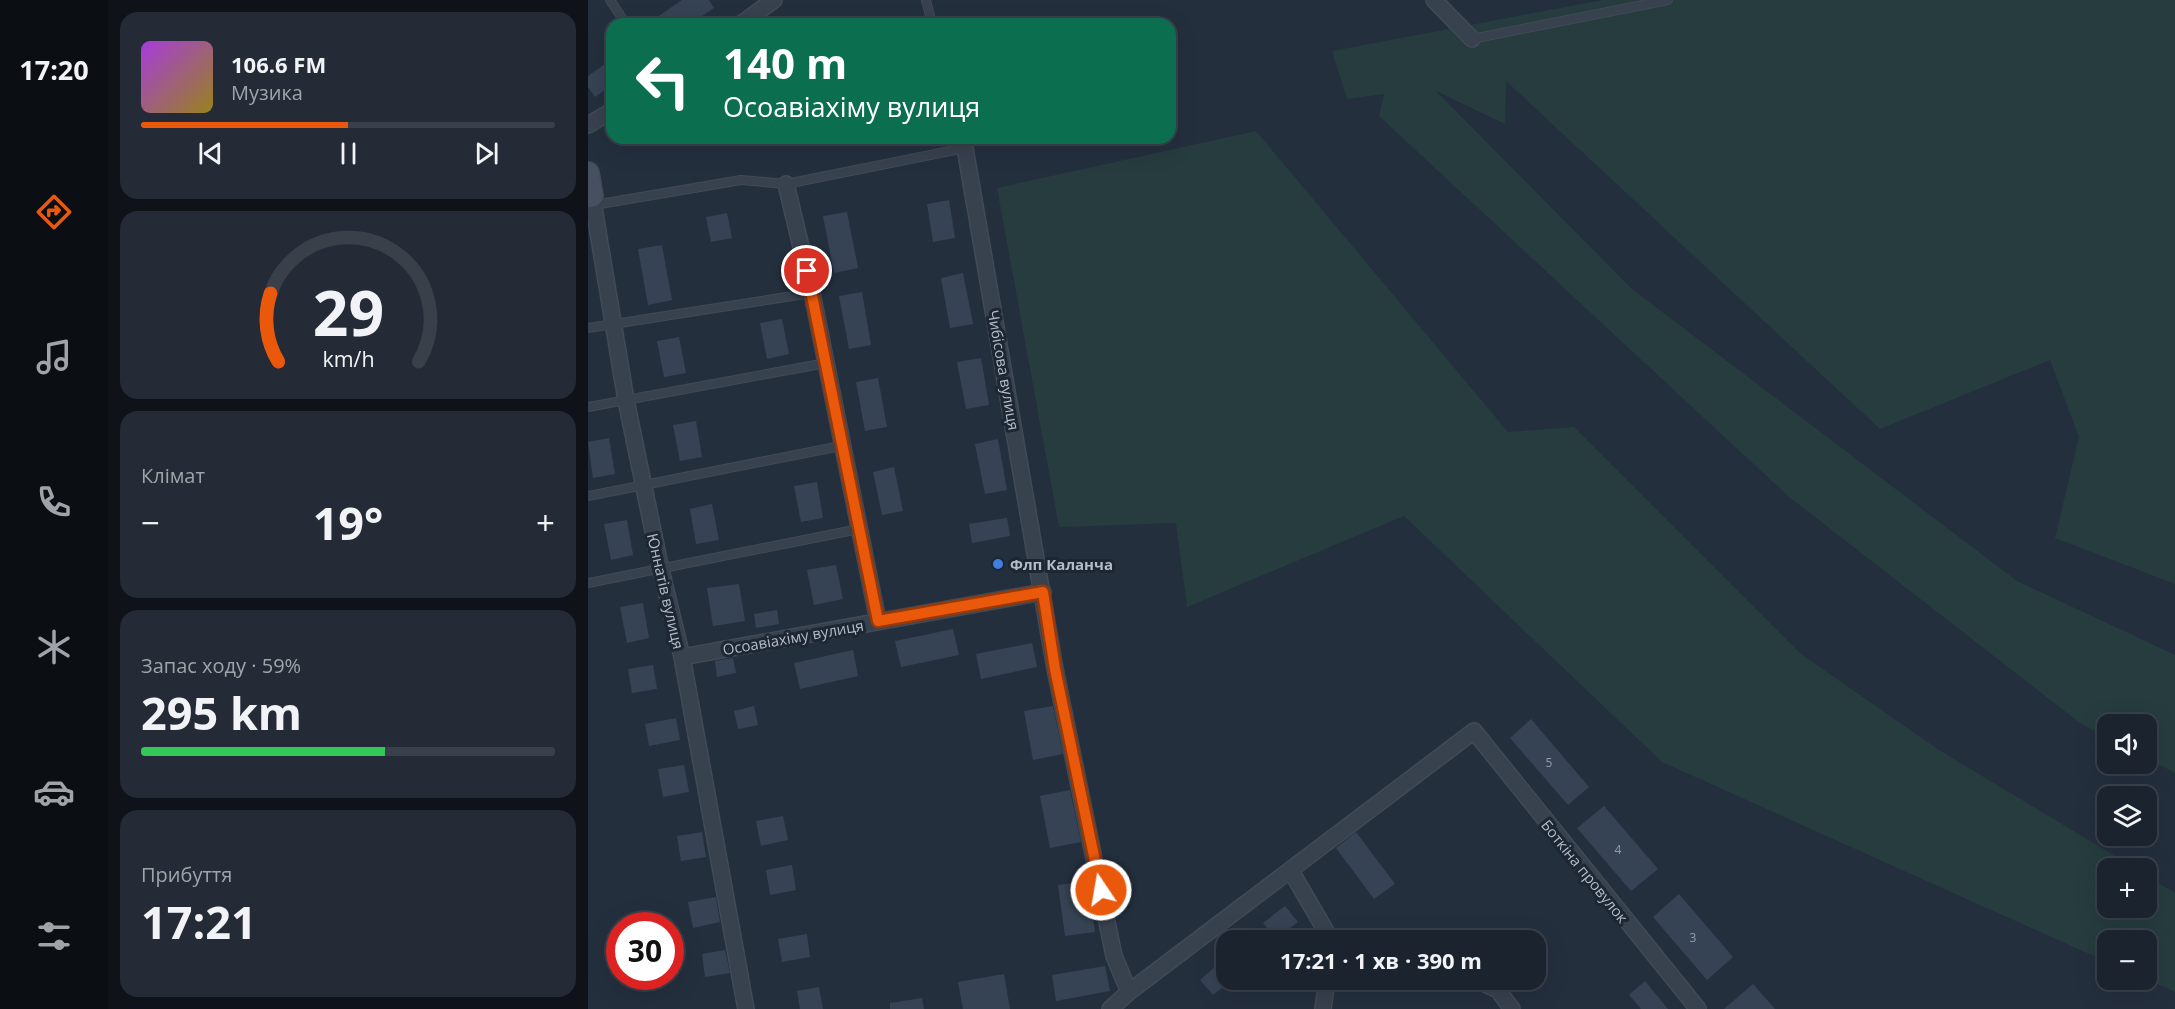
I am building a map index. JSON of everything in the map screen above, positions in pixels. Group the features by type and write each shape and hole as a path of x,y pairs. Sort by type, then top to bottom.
{"main road":[{"name":"Юннатів вулиця","path":"588,172 591,199"}],"street":[{"path":"749,18 774,0"},
{"path":"1434,0 1472,39"},
{"path":"588,125 606,114"},
{"name":"Чибісова вулиця","path":"964,144 1043,592"},
{"path":"786,184 812,293 878,621"},
{"name":"Юннатів вулиця","path":"591,199 643,486 681,657 746,1009"},
{"path":"1043,592 1055,669 1114,956 1129,992"},
{"name":"Осоавіахіму вулиця","path":"681,657 1043,592"},
{"name":"Боткіна провулок","path":"1291,870 1474,731 1698,1009"},
{"path":"1110,1009 1129,992 1291,870 1325,930"},
{"path":"1323,1009 1326,990"},
{"path":"1498,990 1512,1009"}],"lane":[{"path":"610,0 622,18"},
{"path":"926,0 930,18"},
{"path":"1472,39 1668,0"},
{"path":"591,199 741,180 786,184 960,144"},
{"path":"588,328 812,293"},
{"path":"588,407 826,363"},
{"path":"588,496 841,446"},
{"path":"588,583 859,529"}],"green space":[{"path":"1603,0 2175,0 2175,584 2055,538 2079,437 2050,360 1880,429 1506,81 1505,124 1436,91 1632,289 2017,581 2175,655 2175,773 2157,763 2157,714 2097,714 2097,732 2080,723 1788,496 1379,116 1384,94 1347,99 1332,51"},
{"path":"1256,131 1508,432 1574,427 1801,654 1939,750 2118,858 2097,858 2097,918 2157,918 2157,882 2175,893 2175,992 2157,984 2157,930 2097,930 2097,958 1662,762 1404,516 1187,607 1176,523 1059,527 997,188"}],"building":[{"path":"682,0 709,0 714,8 699,18 656,18"},
{"path":"606,63 606,89 595,97 588,87 588,76"},
{"path":"949,200 955,238 933,242 927,204"},
{"path":"847,212 858,268 834,273 823,216"},
{"path":"727,213 732,238 711,242 706,217"},
{"path":"662,245 672,300 648,305 638,249"},
{"path":"963,273 973,324 950,328 941,278"},
{"path":"862,292 871,345 849,349 839,296"},
{"path":"782,319 789,354 767,359 760,323"},
{"path":"679,337 686,373 664,377 657,341"},
{"path":"981,358 989,405 966,409 957,362"},
{"path":"878,378 887,427 865,431 856,382"},
{"path":"696,421 702,457 680,461 673,425"},
{"path":"609,438 615,474 593,478 588,442"},
{"path":"998,439 1007,490 985,494 975,444"},
{"path":"894,467 903,511 882,515 873,472"},
{"path":"817,482 823,518 801,522 794,486"},
{"path":"712,504 719,540 696,544 690,509"},
{"path":"1007,518 1010,536 972,543 969,524"},
{"path":"627,520 633,555 611,560 604,524"},
{"path":"836,565 843,599 814,605 807,570"},
{"path":"739,584 745,621 713,626 707,588"},
{"path":"643,603 649,638 627,643 620,607"},
{"path":"777,610 779,624 756,628 754,614"},
{"path":"953,629 959,655 901,667 895,641"},
{"path":"1032,643 1037,667 981,679 976,654"},
{"path":"853,650 858,676 800,689 794,663"},
{"path":"733,658 736,673 717,677 715,661"},
{"path":"653,665 657,689 632,693 628,669"},
{"path":"754,706 758,725 738,729 734,711"},
{"path":"1053,706 1063,754 1033,760 1024,711"},
{"path":"676,718 680,740 649,746 645,724"},
{"path":"1531,719 1589,787 1568,805 1510,738"},
{"path":"684,765 689,792 663,797 658,769"},
{"path":"1070,790 1081,842 1050,848 1040,796"},
{"path":"1604,806 1658,869 1631,891 1577,828"},
{"path":"783,816 788,840 761,846 756,821"},
{"path":"702,832 706,857 681,861 677,836"},
{"path":"1356,832 1395,884 1374,899 1336,848"},
{"path":"792,865 796,890 770,895 766,870"},
{"path":"1088,881 1095,932 1065,936 1058,885"},
{"path":"1679,894 1733,957 1707,980 1653,917"},
{"path":"716,897 720,922 693,928 688,902"},
{"path":"1285,906 1298,922 1288,930 1269,930 1263,923"},
{"path":"807,934 810,957 782,962 778,939"},
{"path":"725,950 730,973 705,977 702,954"},
{"path":"1105,966 1110,991 1056,1001 1052,975"},
{"path":"1216,966 1216,990 1220,990 1213,995 1200,980"},
{"path":"1004,974 1010,1009 963,1009 958,982"},
{"path":"1645,981 1668,1009 1641,1009 1629,995"},
{"path":"1753,984 1775,1009 1724,1009"},
{"path":"819,987 823,1009 800,1009 797,991"},
{"path":"922,998 924,1009 890,1009 890,1003"}],"place":[{"name":"Флп Каланча","path":"998,564"}],"route":[{"path":"807,271 878,621 1043,592 1055,669 1101,890"}]}
